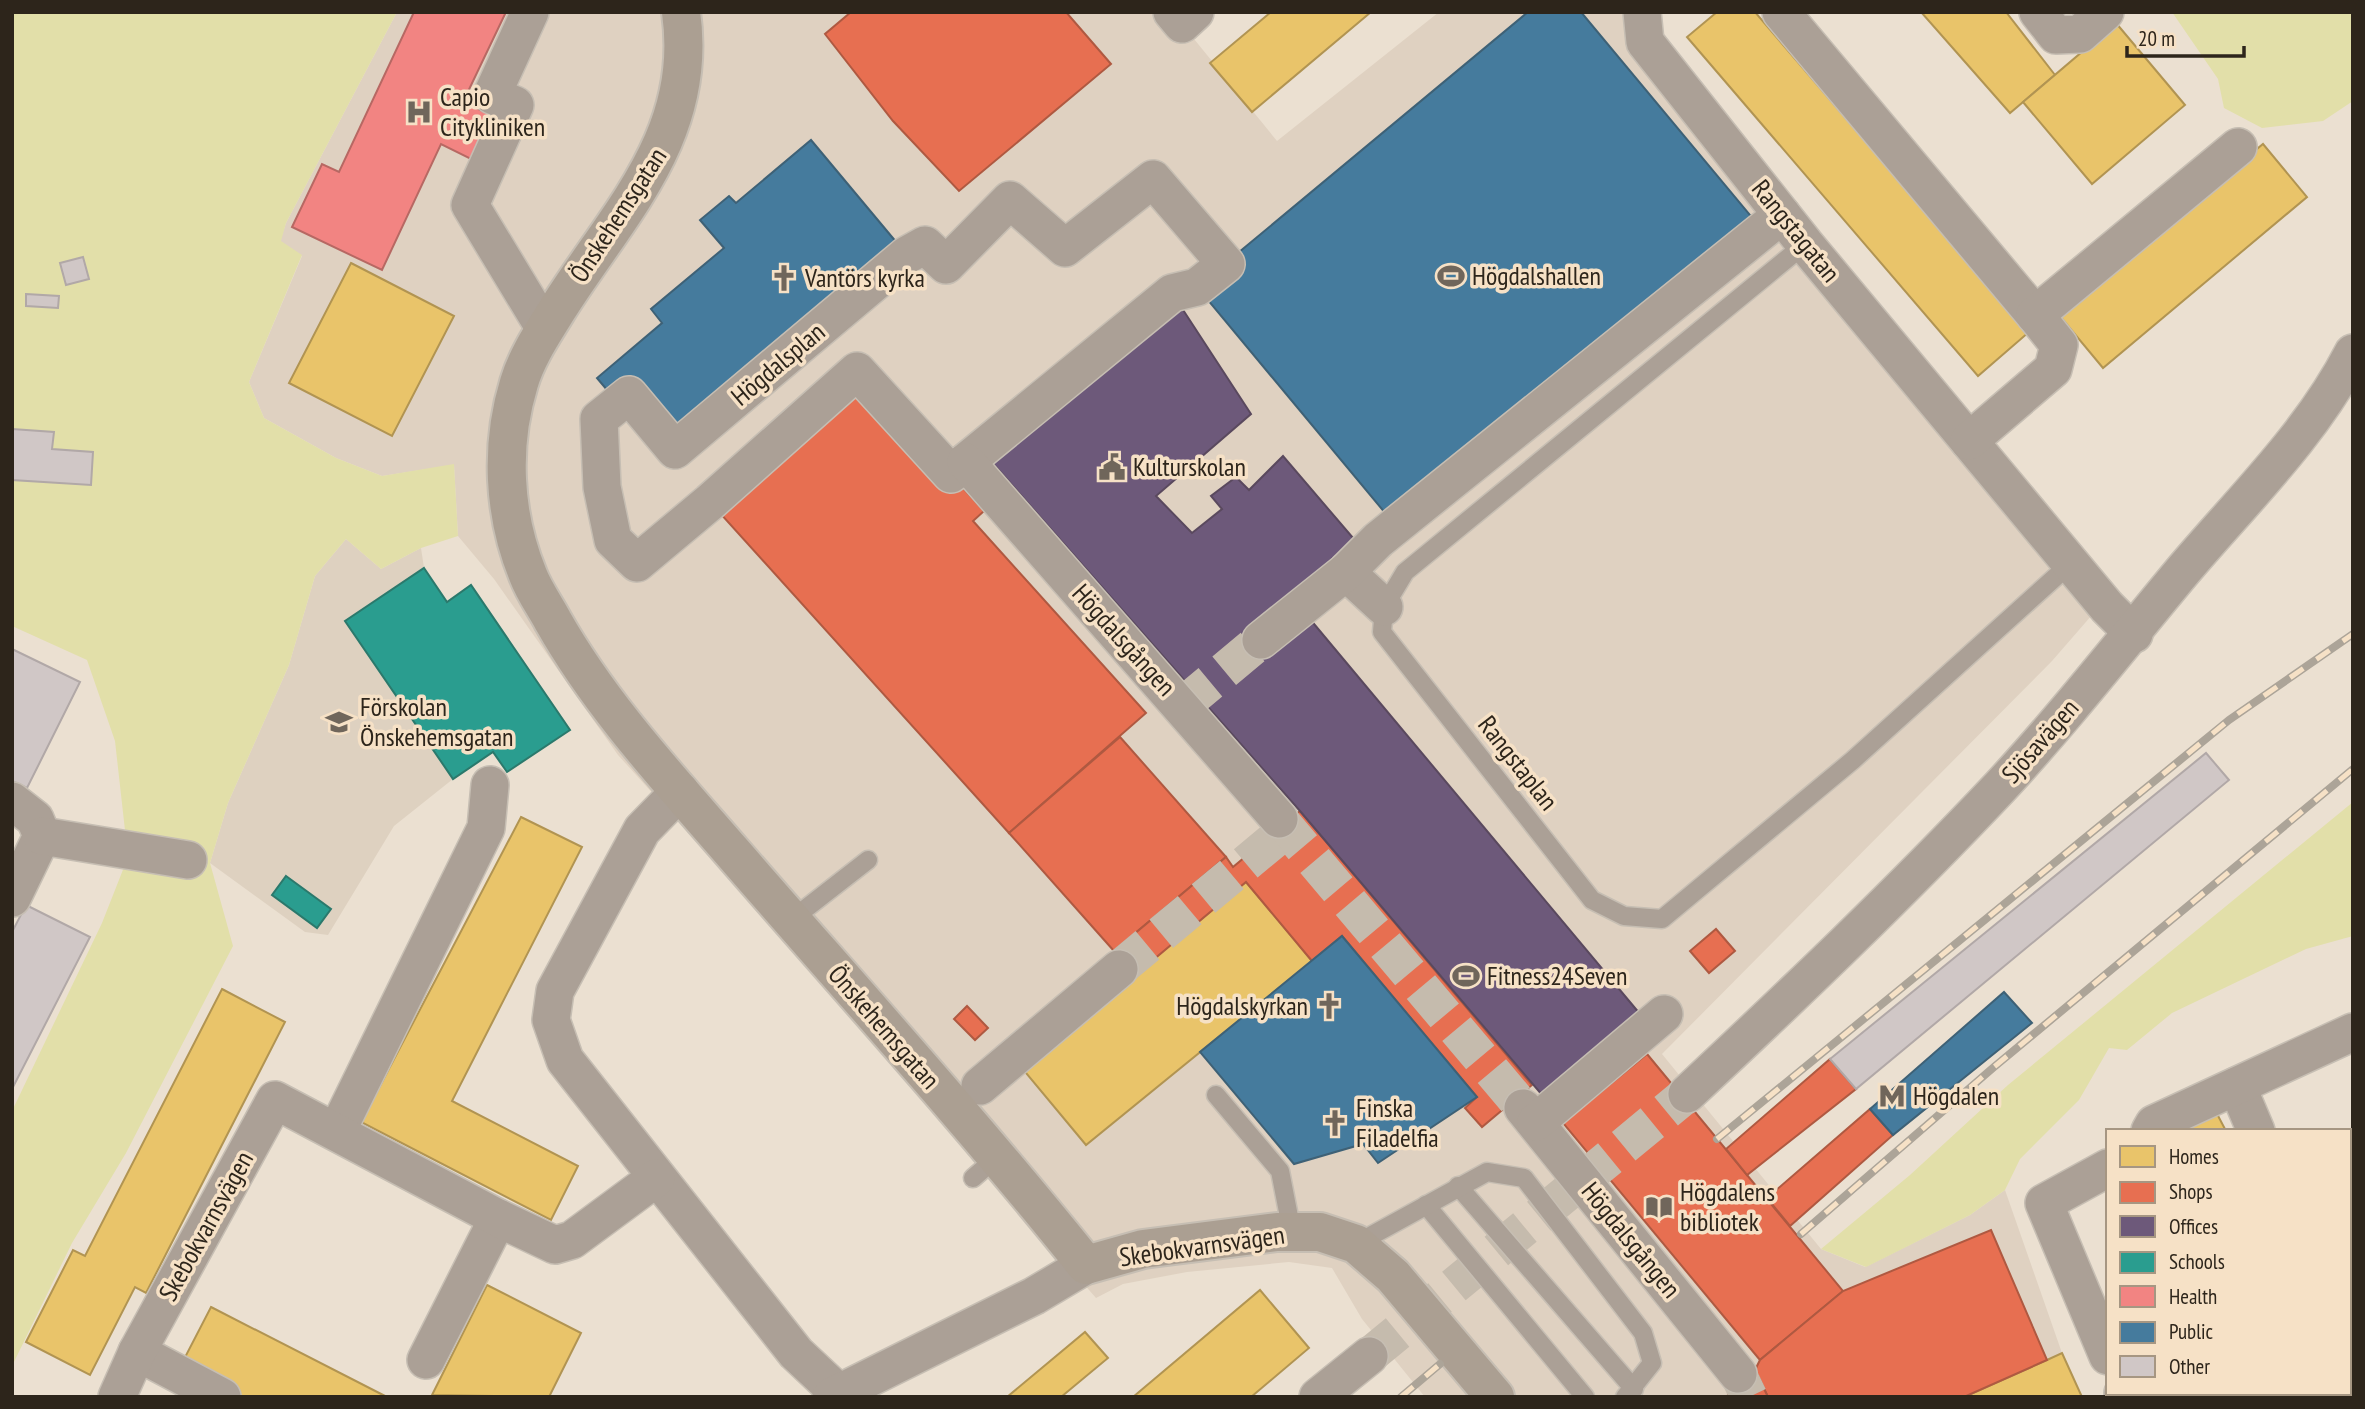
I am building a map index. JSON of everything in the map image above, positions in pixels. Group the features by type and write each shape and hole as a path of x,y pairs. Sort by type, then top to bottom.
{"street":[{"path":"530,12 492,95 515,105 470,205 545,330"},
{"name":"Önskehemsgatan","path":"681,12 680,83 667,140 624,215 545,330 519,380 510,418 507,473 511,521 528,576 572,655 680,791 791,920 984,1168 1086,1265"},
{"path":"1172,12 1182,24 1195,12"},
{"name":"Rangstagatan","path":"1642,12 1645,42 1805,244 2107,607 2134,634"},
{"path":"1781,12 2059,345 2053,369 1969,442"},
{"path":"2039,12 2056,34 2080,34 2105,12"},
{"path":"2035,315 2238,147"},
{"name":"Högdalsplan","path":"1153,179 1226,264 1197,288 1172,293 966,462 951,474 857,371 710,502 636,563 613,540 602,487 599,419 629,395 675,450 898,263 925,245 946,265 1010,200 1065,248 1153,179"},
{"path":"1261,640 1346,572 1378,540 1782,215"},
{"name":"Sjösavägen","path":"1687,1094 1859,933 2001,785 2134,634 2302,429 2337,383 2353,353"},
{"name":"Högdalsgången","path":"966,462 1279,819"},
{"path":"1346,572 1384,607"},
{"path":"490,785 486,828 337,1131 498,1218 555,1245 572,1240 656,1178"},
{"path":"680,791 642,831 555,990 551,1020 565,1060 796,1353 838,1395"},
{"path":"12,801 35,819 42,836 12,898"},
{"path":"42,836 188,860"},
{"name":"Önskehemsgatan","path":"980,1086 1119,969"},
{"name":"Högdalsgången","path":"1664,1014 1529,1115 1738,1374"},
{"path":"2151,1129 2154,1124 2353,1032"},
{"path":"2237,1086 2255,1129"},
{"name":"Skebokvarnsvägen","path":"117,1397 137,1352 275,1100 337,1131"},
{"path":"2106,1169 2044,1202 2106,1351"},
{"path":"426,1360 498,1218"},
{"name":"Skebokvarnsvägen","path":"838,1395 1023,1302 1086,1265 1143,1249 1292,1232 1320,1232 1356,1244 1393,1276 1495,1397"},
{"path":"137,1352 222,1397"},
{"path":"1318,1397 1369,1356"}],"lane":[{"path":"1384,607 1405,572 1805,244"},
{"name":"Rangstaplan","path":"1384,607 1382,632 1592,901 1625,916 1662,919 1853,760 2071,563"},
{"path":"791,920 868,860"},
{"path":"1216,1095 1280,1171 1292,1232"},
{"path":"1356,1244 1458,1185 1487,1172 1524,1178 1643,1334 1652,1363 1630,1393 1458,1185"},
{"path":"1426,1205 1585,1397"}],"shaded area":[{"path":"12,12 397,12 286,223 281,241 302,255 249,382 264,418 336,458 382,476 454,464 458,536 421,548 381,569 346,539 315,576 289,665 228,803 210,863 233,946 126,1153 72,1243 12,1366 12,1111 102,923 128,857 115,741 87,660 12,626"},
{"path":"397,12 1172,12 1277,141 1439,12 1630,12 2112,592 2052,661 1662,1054 1821,1249 1865,1267 1970,1215 2005,1190 2062,1353 1964,1397 1425,1397 1362,1319 1332,1268 1289,1262 1187,1272 1123,1284 1096,1298 779,933 618,755 494,579 458,536 454,465 382,476 336,458 264,418 249,382 302,256 280,241 286,223"},
{"path":"2172,12 2353,12 2353,101 2323,121 2262,128 2224,108 2218,79"},
{"name":"Förskolan Önskehemsgatan","path":"346,539 381,569 421,548 424,568 345,621 453,779 394,826 328,935 305,932 210,863 228,803 289,665 315,576"},
{"path":"2353,802 2353,936 2306,949 2172,1013 2127,1050 2109,1048 2079,1100 2020,1159 2005,1190 1970,1215 1866,1267 1821,1249 1910,1175 2008,1085"}],"building: Homes":[{"path":"1271,12 1371,12 1252,112 1210,63"},
{"path":"1717,12 1755,12 2029,332 1978,376 1687,37"},
{"path":"1921,12 2006,12 2055,75 2010,113"},
{"path":"2116,23 2185,105 2092,184 2023,102"},
{"path":"2263,144 2307,197 2103,368 2058,314"},
{"path":"351,263 454,316 392,436 289,383"},
{"path":"521,817 582,847 452,1101 578,1166 551,1220 361,1122"},
{"path":"1246,882 1312,961 1086,1145 1021,1067"},
{"path":"222,989 285,1022 146,1293 135,1287 90,1375 26,1342 73,1250 85,1256"},
{"path":"2215,1110 2225,1129 2175,1129"},
{"path":"487,1285 581,1333 549,1397 432,1395"},
{"path":"1260,1290 1309,1348 1251,1397 1133,1397"},
{"path":"2351,1296 2353,1296 2351,1362"},
{"path":"211,1307 387,1397 243,1397 181,1365"},
{"path":"1085,1332 1108,1358 1061,1397 1007,1397"},
{"path":"2062,1353 2082,1397 1964,1397 2047,1360"}],"building: Shops":[{"path":"851,12 1066,12 1111,64 959,191 893,121 825,34"},
{"path":"857,371 984,511 973,521 1146,713 1009,833 710,502"},
{"path":"1120,737 1226,857 1114,951 1009,833"},
{"path":"1300,811 1532,1085 1482,1127 1465,1108 1477,1097 1342,936 1312,961 1246,882 1134,976 1114,951 1226,857 1233,867"},
{"path":"1716,929 1735,951 1709,973 1690,951"},
{"path":"967,1006 988,1028 975,1040 954,1019"},
{"path":"1647,1054 1843,1291 1760,1360 1563,1123"},
{"path":"1830,1059 1856,1089 1747,1175 1726,1149"},
{"path":"1870,1109 1893,1135 1790,1226 1767,1198"},
{"path":"1991,1230 2047,1360 1964,1397 1768,1397 1755,1370 1760,1360 1843,1291"},
{"path":"1755,1370 1768,1397 1726,1397"}],"building: Offices":[{"path":"1172,293 1251,414 1156,496 1192,533 1222,509 1211,496 1236,477 1249,490 1283,456 1359,545 1294,600 1640,1014 1543,1096 1300,811 981,450"}],"building: Schools":[{"path":"424,568 447,602 471,585 570,730 507,772 493,752 453,779 345,621"},
{"path":"286,876 331,909 317,928 272,895"}],"building: Health":[{"path":"414,12 506,12 463,102 496,117 475,161 441,144 382,270 292,227 322,164 339,172"}],"building: Public":[{"name":"Högdalshallen","path":"1528,12 1581,12 1755,221 1391,520 1197,287"},
{"name":"Vantörs kyrka","path":"811,140 907,255 675,450 618,403 597,378 662,323 651,309 724,248 700,220 729,196 736,203"},
{"name":"Högdalskyrkan","path":"1342,936 1477,1097 1378,1163 1363,1144 1294,1164 1200,1052"},
{"path":"2004,992 2032,1023 1893,1135 1870,1109"}],"building: Other":[{"path":"83,257 89,279 66,285 60,263"},
{"path":"26,294 59,296 58,308 26,306"},
{"path":"12,429 54,432 52,449 93,452 91,485 12,480"},
{"path":"12,649 80,682 27,788 12,781"},
{"path":"2206,753 2229,780 1856,1089 1830,1059"},
{"path":"26,905 90,937 12,1089 12,932"}],"tunnel":[{"path":"1182,706 1261,640"},
{"path":"1279,819 1523,1108"},
{"path":"1119,969 1287,829"},
{"path":"1369,1356 1687,1094"},
{"path":"1738,1374 1749,1397"}],"railway":[{"path":"1717,1139 2229,720 2353,634"},
{"path":"1801,1234 1994,1067 2353,769"},
{"path":"1401,1397 1440,1364"}],"place":[{"name":"Capio Citykliniken","path":"419,112"},
{"name":"Högdalshallen","path":"1451,276"},
{"name":"Vantörs kyrka","path":"784,278"},
{"name":"Kulturskolan","path":"1112,467"},
{"name":"Förskolan Önskehemsgatan","path":"339,722"},
{"name":"Fitness24Seven","path":"1466,976"},
{"name":"Högdalskyrkan","path":"1329,1006"},
{"name":"Högdalen","path":"1892,1096"},
{"name":"Finska Filadelfia","path":"1335,1123"},
{"name":"Högdalens bibliotek","path":"1659,1207"}]}
